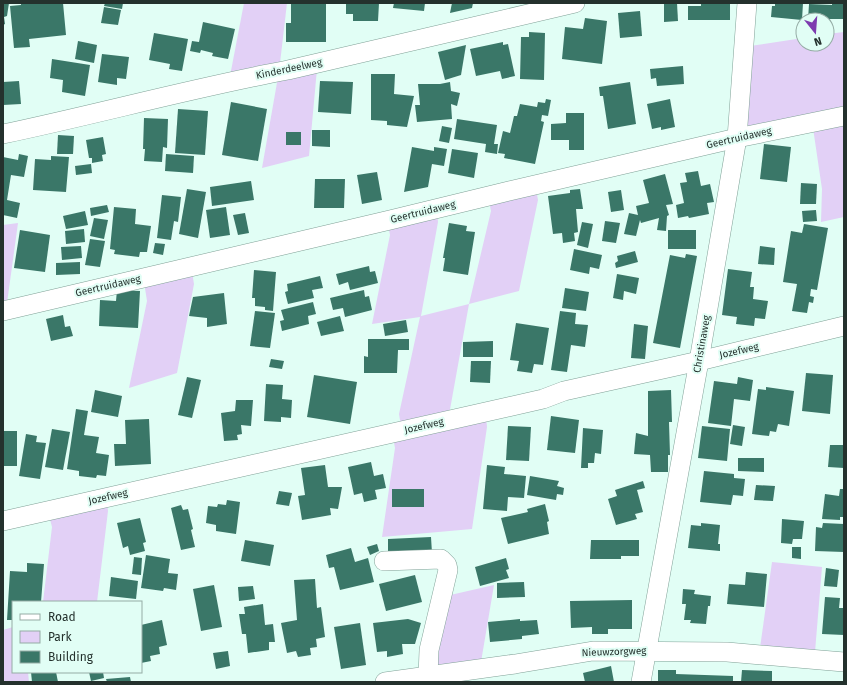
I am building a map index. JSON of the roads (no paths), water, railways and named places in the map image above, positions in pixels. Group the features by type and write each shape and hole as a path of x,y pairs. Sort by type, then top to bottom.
{"street":[{"name":"Kinderdeelweg","path":"3,134 240,79 288,70 575,3"},
{"name":"Christinaweg","path":"641,682 699,361 737,138 747,3"},
{"name":"Geertruidaweg","path":"3,311 737,138 844,116"},
{"name":"Jozefweg","path":"3,521 543,399 564,391 699,361 844,326"},
{"path":"384,561 441,559 448,570 429,650 428,677"},
{"name":"Nieuwzorgweg","path":"385,682 428,677 592,651 727,652 844,662"}]}
